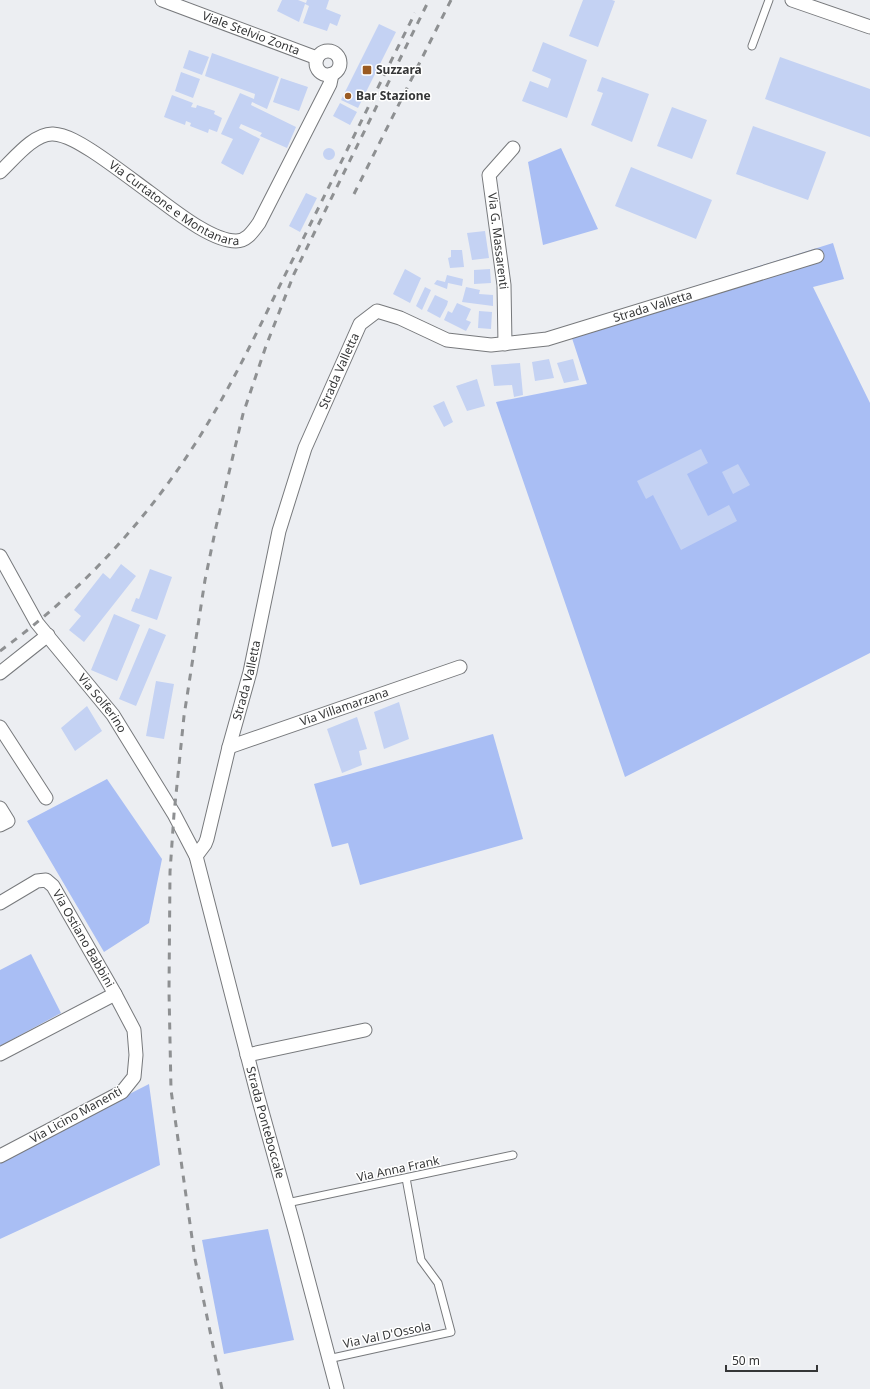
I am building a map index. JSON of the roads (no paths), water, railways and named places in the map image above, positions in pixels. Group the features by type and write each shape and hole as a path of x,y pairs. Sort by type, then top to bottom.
{"street":[{"name":"Viale Stelvio Zonta","path":"162,0 316,58"},
{"path":"792,0 870,28"},
{"path":"326,51 334,52 339,58 340,66 336,72 332,74 328,75 321,73 316,66 316,58 326,51"},
{"name":"Via Curtatone e Montanara","path":"0,172 29,144 40,137 53,134 80,144 107,161 183,217 206,231 223,238 236,241 245,238 253,232 259,223 330,84 332,74"},
{"name":"Via G. Massarenti","path":"505,344 504,285 489,175 513,148"},
{"name":"Strada Valletta","path":"196,856 207,839 229,747 250,672 279,531 305,448 360,324 377,311 400,318 447,340 491,345 547,339 817,256"},
{"name":"Via Solferino","path":"0,556 37,623 112,715 174,814 196,856"},
{"path":"0,673 48,635"},
{"name":"Via Villamarzana","path":"229,747 460,667"},
{"path":"0,727 46,798"},
{"path":"0,808 8,821 0,825"},
{"name":"Strada Ponteboccale","path":"196,856 247,1055 336,1389"},
{"name":"Via Ostiano Babbini","path":"0,903 38,881 46,880 52,886 115,994 0,1054"},
{"name":"Via Licino Manenti","path":"0,1156 122,1092 134,1077 136,1055 134,1030 115,994"},
{"path":"247,1055 365,1030"}],"lane":[{"path":"752,46 769,0"},
{"name":"Via Anna Frank","path":"287,1203 513,1155"},
{"name":"Via Val D'Ossola","path":"328,1359 451,1332 438,1283 421,1260 406,1178"}],"railway":[{"path":"222,1389 195,1259 171,1090 169,991 170,872 174,814 184,716 205,580 216,527 243,414 266,346 294,274 429,0"},
{"path":"354,194 451,0"},
{"path":"0,651 56,606 107,556 154,502 195,444 209,422 247,353 415,13"}],"place":[{"name":"Suzzara","path":"367,70"},
{"name":"Bar Stazione","path":"348,96"}]}
